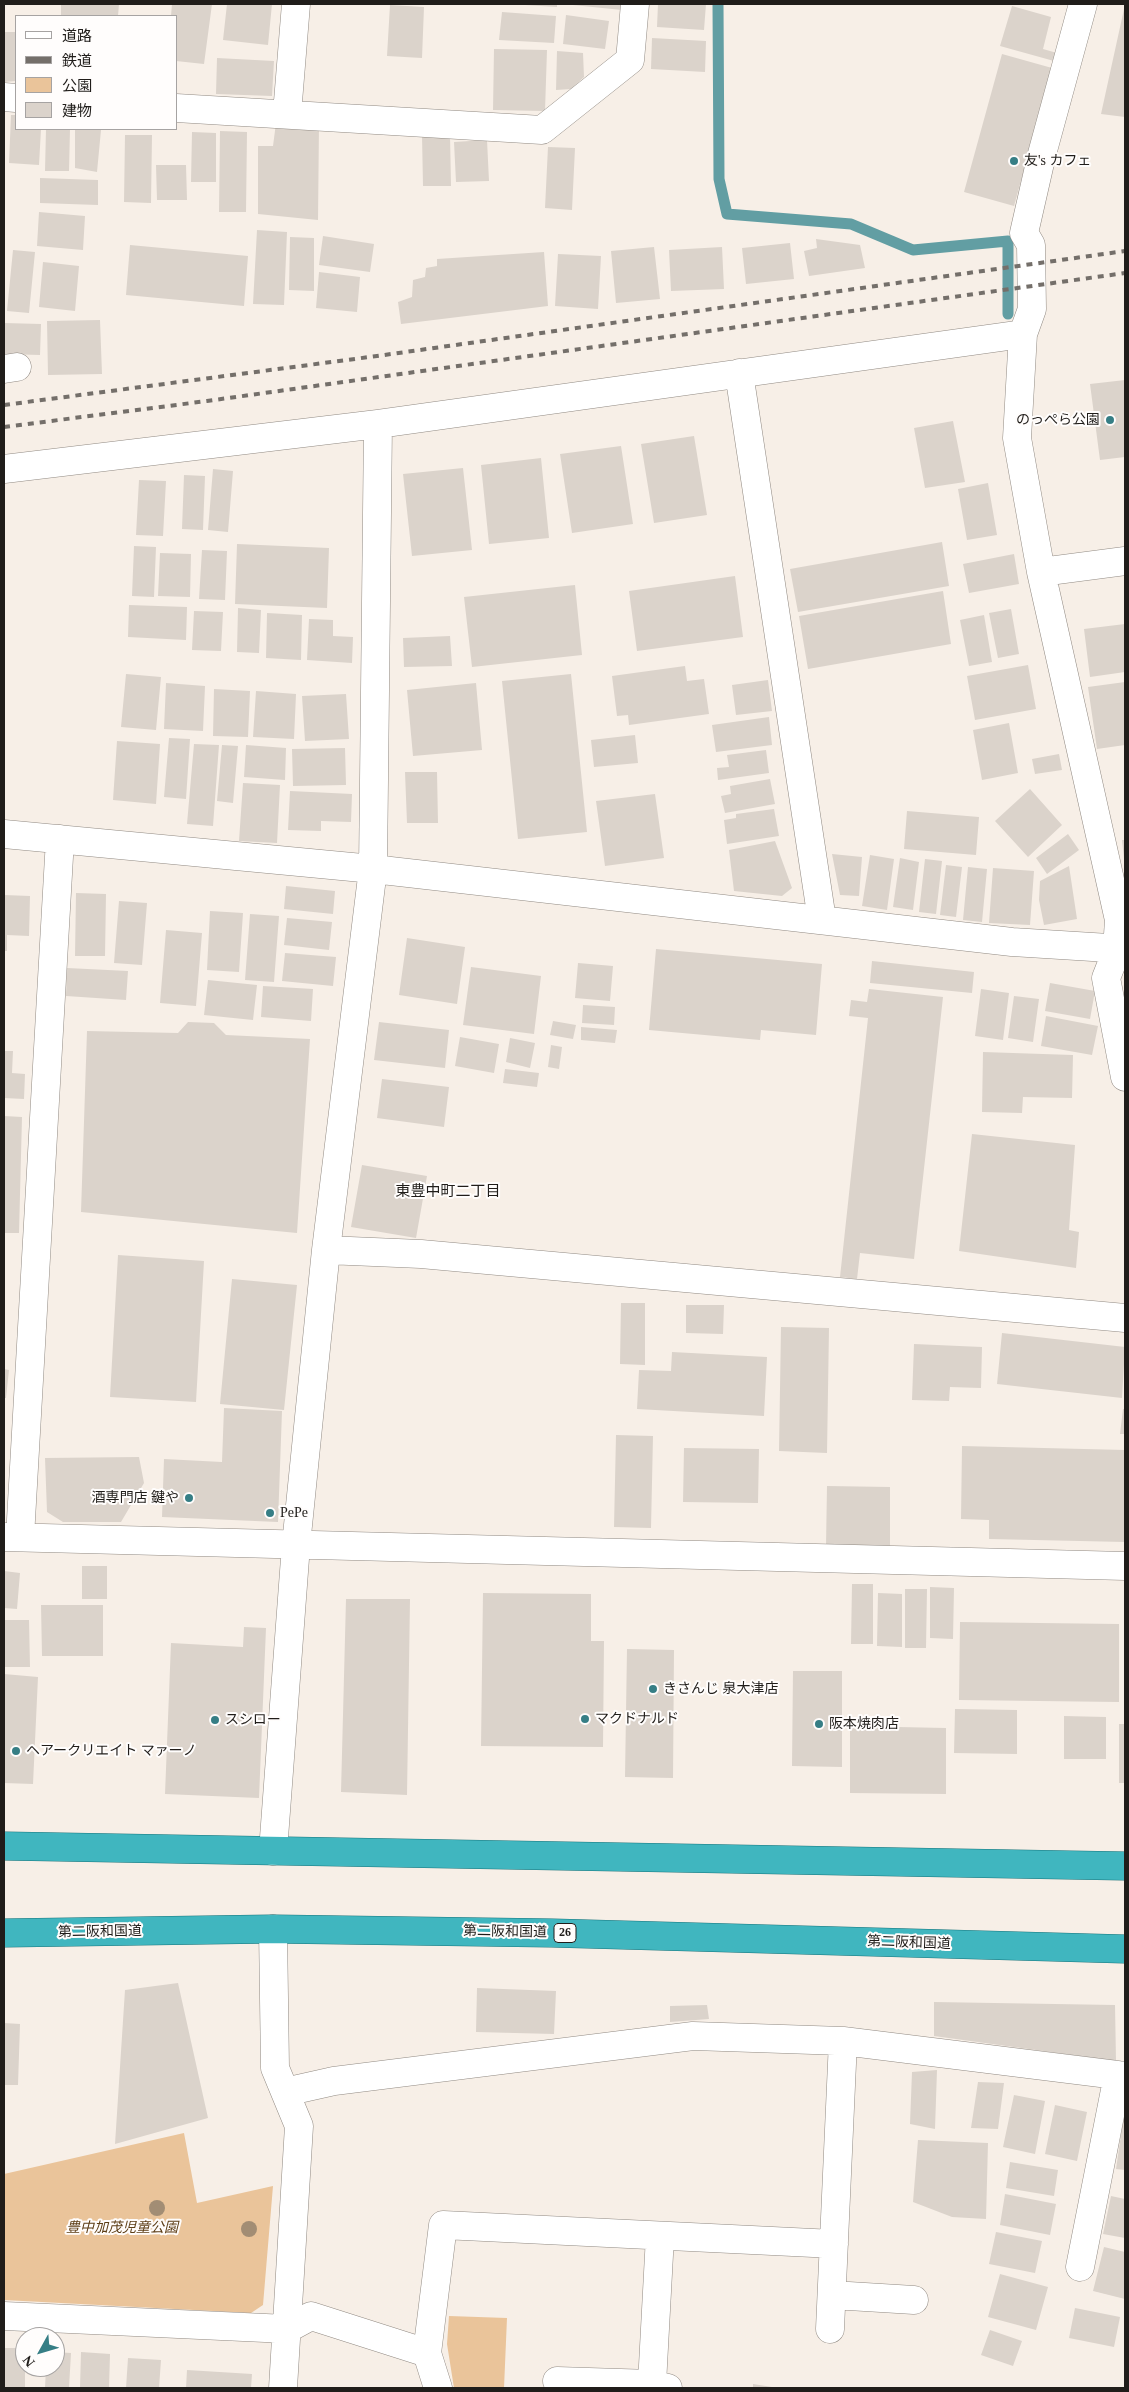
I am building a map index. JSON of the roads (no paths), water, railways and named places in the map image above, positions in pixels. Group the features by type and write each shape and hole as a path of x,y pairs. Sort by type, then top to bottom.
{"highway":[{"path":"4,1846 1125,1866"},
{"name":"第二阪和国道","path":"4,1933 273,1929 552,1932 1125,1949"}],"street":[{"path":"286,114 296,4"},
{"path":"178,108 542,130 630,60 635,4"},
{"path":"1083,4 1042,154 1024,234 1031,245 1032,309 1023,334 1017,438 1041,572 1119,920 1121,950 1106,978 1125,1077"},
{"path":"4,470 378,424 1023,334"},
{"path":"739,373 822,920"},
{"path":"273,1851 296,1545 326,1250 373,869 378,424"},
{"path":"1041,572 1125,561"},
{"path":"4,834 373,869 1012,942 1121,950"},
{"path":"60,840 12,1537 1125,1566"},
{"path":"326,1250 421,1254 1125,1318"},
{"path":"273,1929 275,2068 299,2126 283,2388"},
{"path":"285,2092 334,2081 693,2036 843,2041 1122,2075 1080,2267"},
{"path":"830,2329 843,2041"},
{"path":"438,2388 427,2353 443,2225 834,2244"},
{"path":"557,2381 660,2386 660,2236"},
{"path":"832,2295 914,2300"},
{"path":"4,2316 287,2329 311,2316 427,2353"}],"waterway":[{"path":"718,4 719,179 727,214 851,224 913,250 1008,241 1008,314"}],"railway":[{"path":"4,405 377,356 1125,251"},
{"path":"4,427 207,401 1125,273"}],"place":[{"name":"友's カフェ","path":"1014,161"},
{"name":"のっぺら公園","path":"1110,420"},
{"name":"酒専門店 鍵や","path":"189,1498"},
{"name":"PePe","path":"270,1513"},
{"name":"きさんじ 泉大津店","path":"653,1689"},
{"name":"マクドナルド","path":"585,1719"},
{"name":"スシロー","path":"215,1720"},
{"name":"阪本焼肉店","path":"819,1724"},
{"name":"ヘアークリエイト マァーノ","path":"16,1751"}],"district":[{"name":"東豊中町二丁目","path":"448,1192"}],"park label":[{"name":"豊中加茂児童公園","path":"122,2228"}]}
